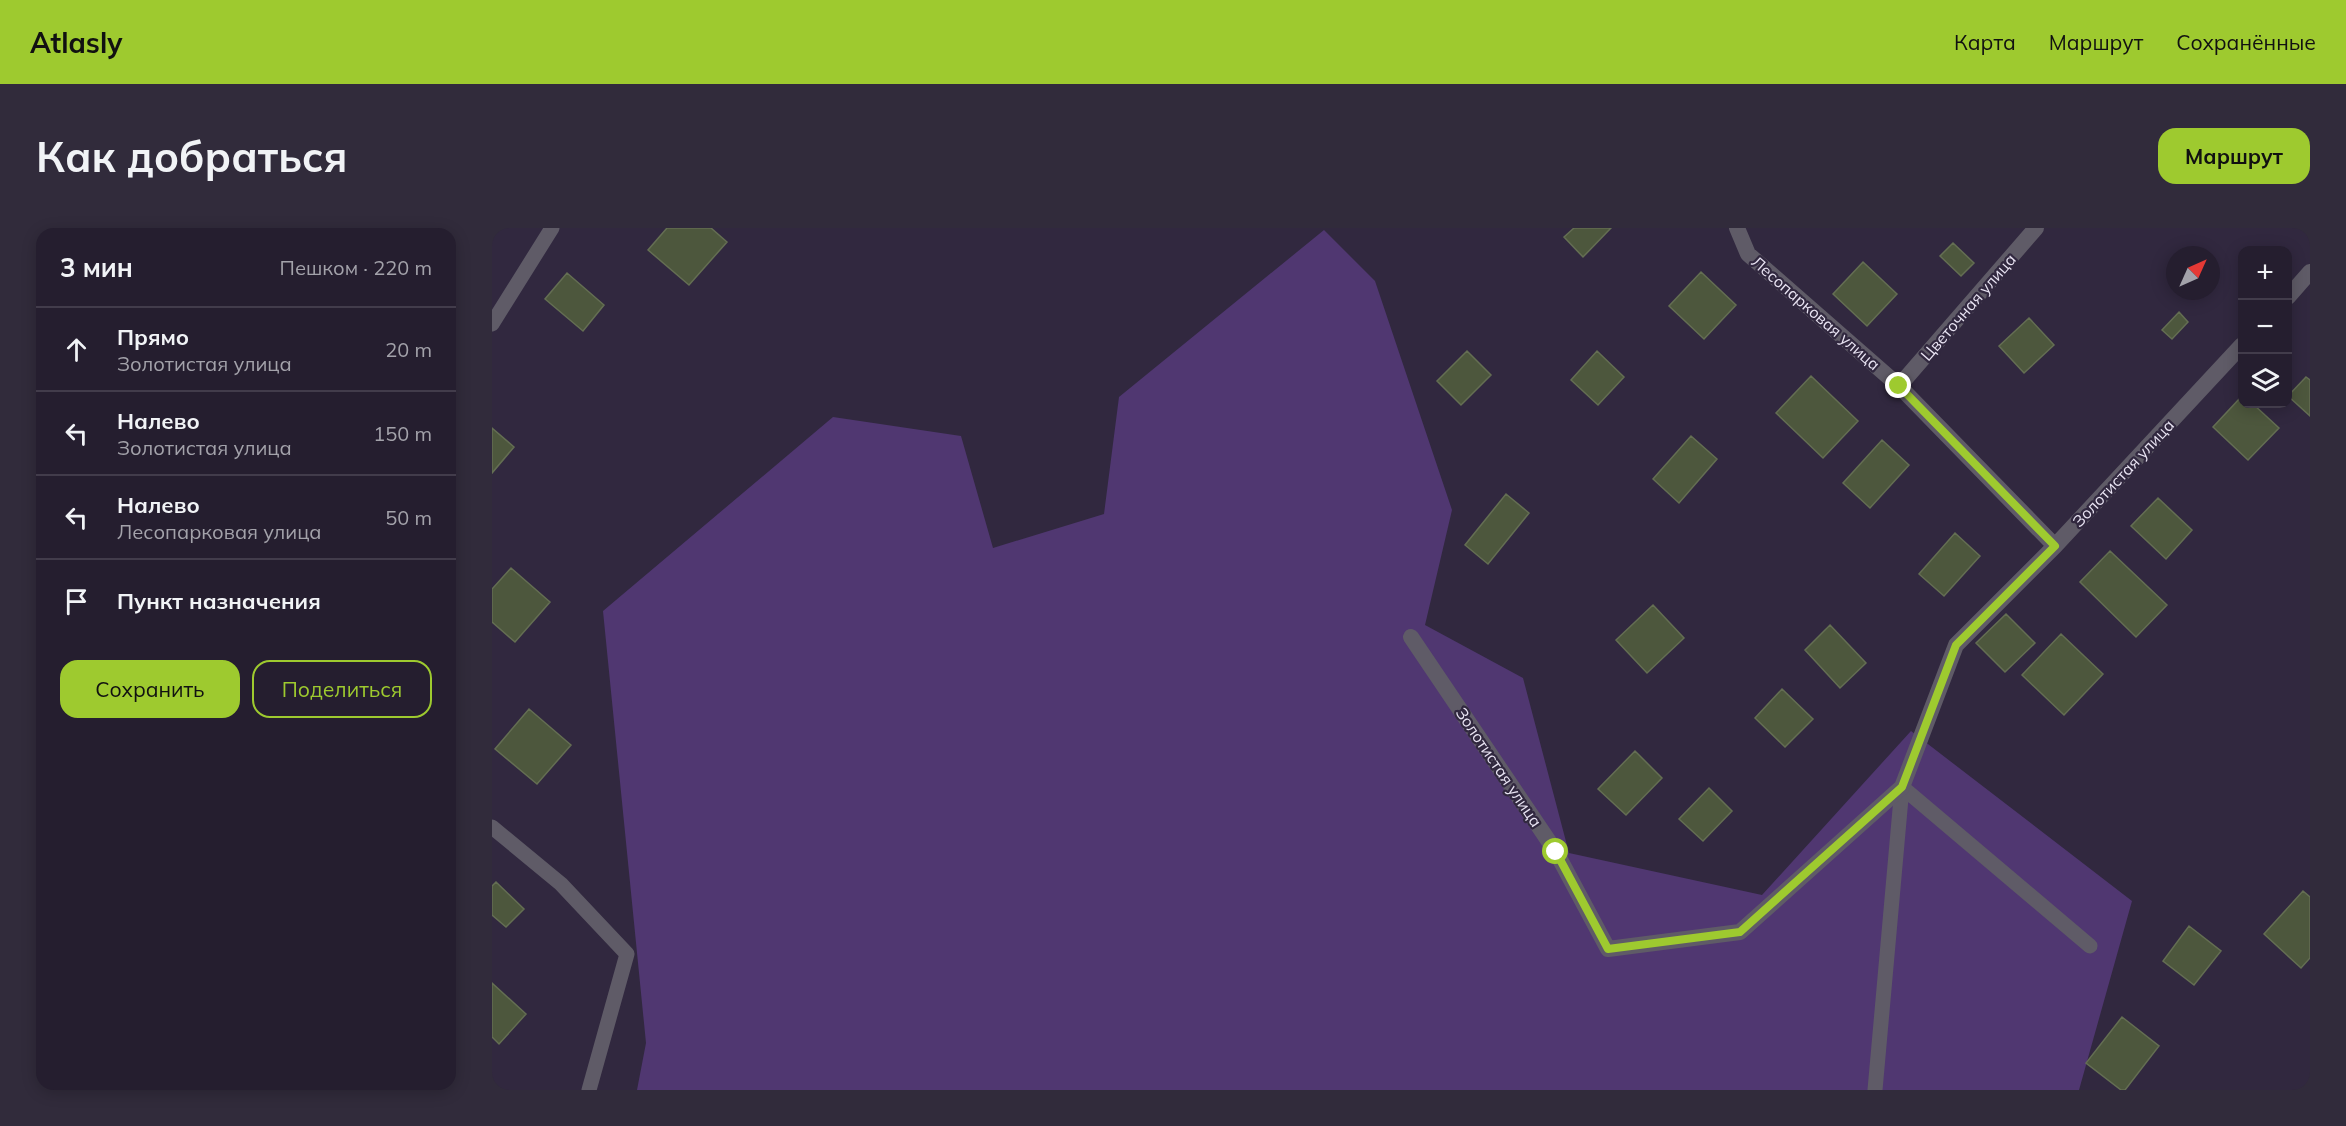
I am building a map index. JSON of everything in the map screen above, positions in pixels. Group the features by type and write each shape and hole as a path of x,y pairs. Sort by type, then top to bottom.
{"street":[{"name":"Лесопарковая улица","path":"1737,228 1748,254 1899,386 2055,546"},
{"name":"Цветочная улица","path":"1899,386 2036,228"},
{"path":"2292,292 2310,272"},
{"name":"Золотистая улица","path":"1411,637 1556,852 1608,949 1740,932 1902,787 1956,645 2055,546 2238,349"}],"lane":[{"path":"492,324 552,228"},
{"path":"1902,787 2090,946"},
{"path":"1875,1090 1902,787"},
{"path":"492,827 561,884 627,954 589,1090"}],"shaded area":[{"path":"1324,230 1375,281 1452,510 1425,625 1523,678 1569,853 1762,895 1911,731 2132,901 2079,1090 637,1090 646,1043 603,611 833,417 961,436 993,548 1104,514 1119,397"}],"building":[{"path":"667,228 711,228 727,242 689,285 648,250"},
{"path":"1574,228 1611,228 1583,257 1564,237"},
{"path":"1953,243 1974,263 1961,276 1940,256"},
{"path":"1863,262 1897,294 1867,326 1833,294"},
{"path":"1701,272 1736,305 1704,339 1669,306"},
{"path":"567,273 604,305 583,331 545,299"},
{"path":"2179,312 2188,322 2172,339 2162,330"},
{"path":"2029,318 2054,345 2024,373 1999,346"},
{"path":"1467,351 1491,375 1461,405 1437,381"},
{"path":"1597,351 1624,377 1598,405 1571,380"},
{"path":"1811,376 1858,421 1823,458 1776,413"},
{"path":"2306,377 2310,380 2310,416 2292,400 2292,392"},
{"path":"2238,400 2238,408 2257,408 2279,428 2248,460 2213,427"},
{"path":"492,428 514,447 492,473"},
{"path":"1691,436 1717,459 1679,503 1653,479"},
{"path":"1882,440 1909,465 1870,508 1843,483"},
{"path":"1506,494 1529,513 1488,564 1465,545"},
{"path":"2158,498 2192,530 2166,559 2131,526"},
{"path":"1955,533 1980,556 1944,596 1919,574"},
{"path":"2110,551 2167,605 2136,637 2080,582"},
{"path":"511,568 550,602 515,642 492,622 492,589"},
{"path":"1653,605 1684,638 1647,673 1616,640"},
{"path":"2006,614 2035,643 2005,672 1976,643"},
{"path":"1830,625 1866,663 1840,688 1805,650"},
{"path":"2061,634 2103,674 2064,715 2022,675"},
{"path":"1782,689 1813,719 1785,747 1755,718"},
{"path":"529,709 571,745 537,784 495,749"},
{"path":"1635,751 1662,778 1626,815 1598,789"},
{"path":"1709,788 1732,811 1703,841 1679,819"},
{"path":"496,882 524,909 506,927 492,915 492,886"},
{"path":"2303,891 2310,897 2310,958 2301,968 2264,934"},
{"path":"2189,926 2221,951 2194,985 2163,961"},
{"path":"492,983 526,1014 499,1044 492,1037"},
{"path":"2122,1017 2159,1046 2125,1090 2121,1090 2086,1063"}],"route":[{"path":"1556,852 1608,949 1740,932 1902,787 1956,645 2055,546 1899,386"}]}
